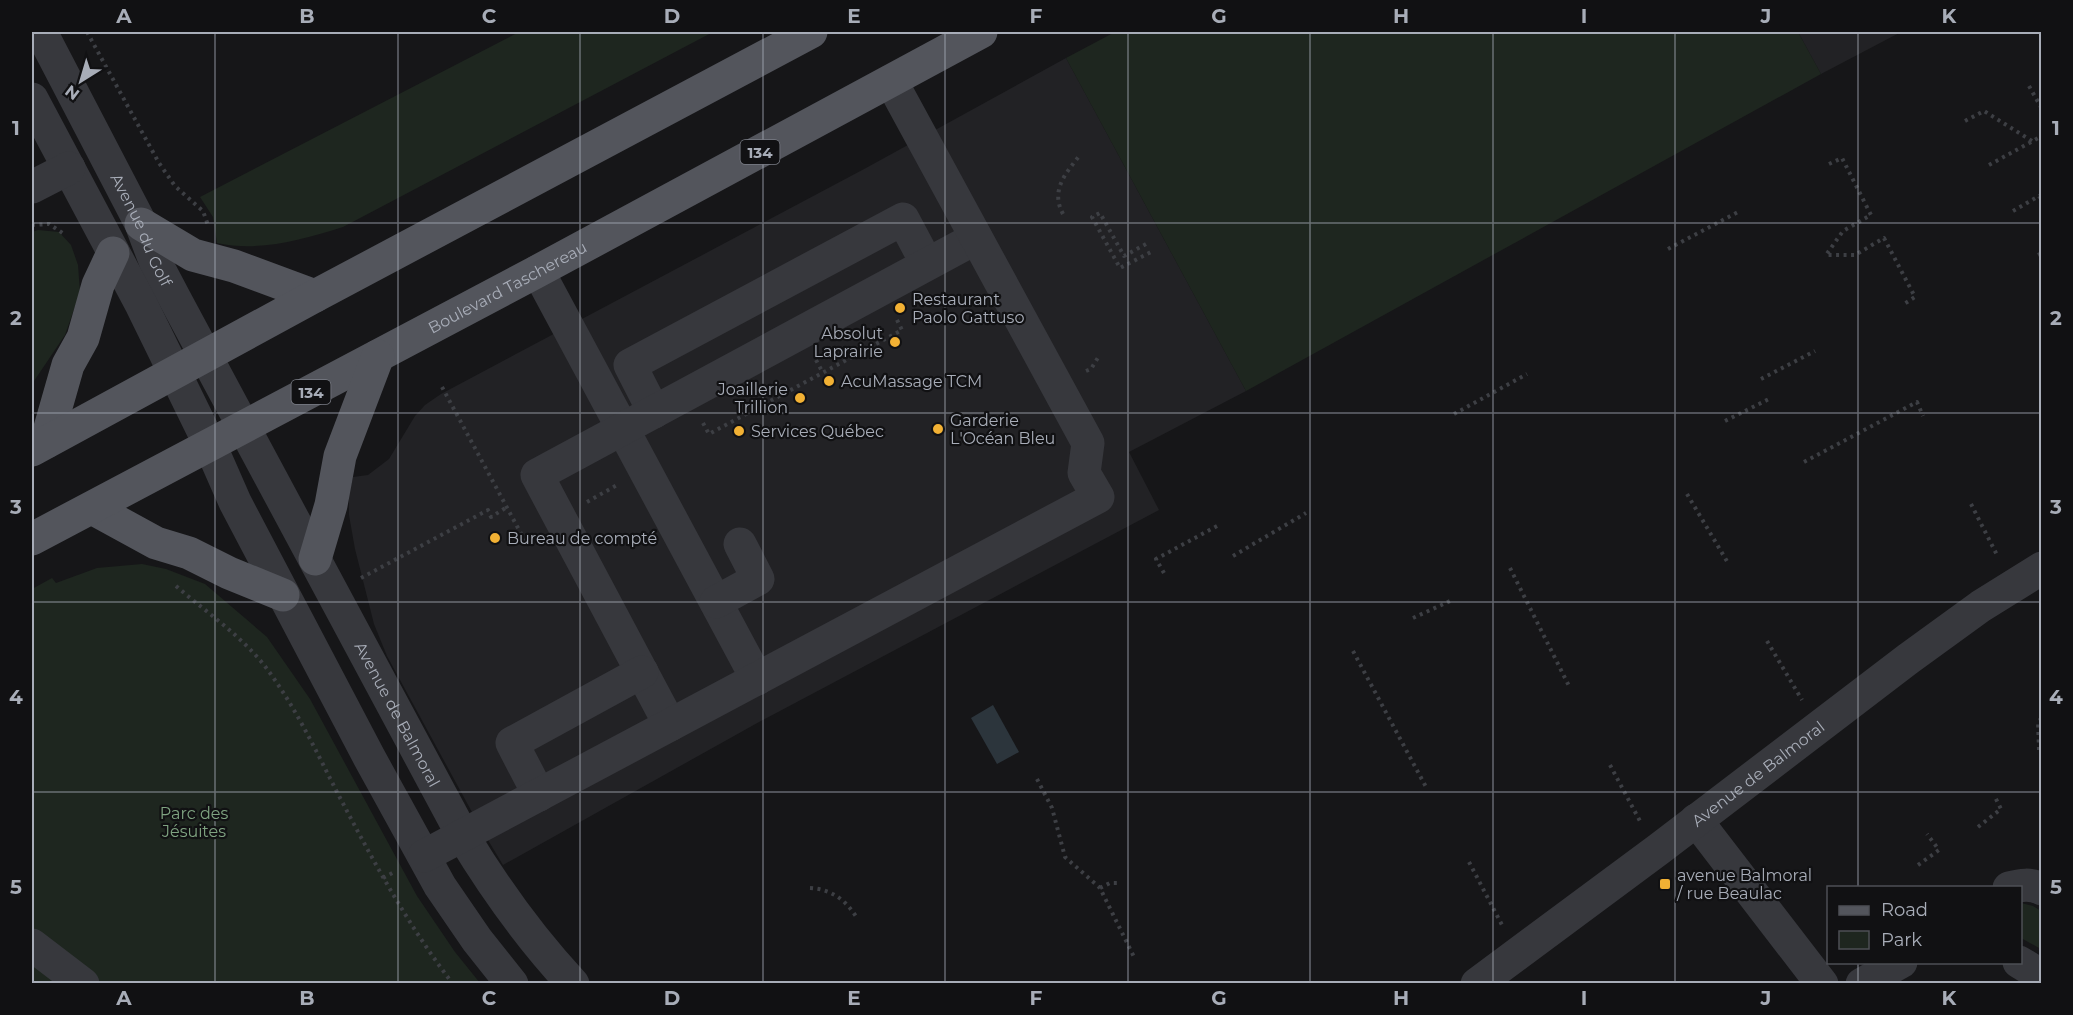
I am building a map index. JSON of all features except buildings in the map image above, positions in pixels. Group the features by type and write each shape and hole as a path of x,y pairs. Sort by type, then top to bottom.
{"main road":[{"path":"39,446 811,32"},
{"name":"Boulevard Taschereau","path":"32,539 538,271 981,32"},
{"path":"141,224 193,255 234,266 315,296"},
{"path":"39,446 68,365 83,338 98,285 113,253"},
{"path":"315,559 331,505 340,456 378,356"},
{"path":"92,508 156,543 189,553 229,573 283,595"}],"street":[{"name":"Avenue du Golf","path":"41,32 141,224 155,261 244,428"},
{"path":"424,856 1098,497 1084,473 1088,443 891,81"},
{"name":"Avenue du Golf","path":"32,99 175,372 210,445"},
{"path":"32,187 69,168"},
{"path":"654,412 630,365 640,359 903,219 927,264"},
{"path":"670,725 537,475 976,238"},
{"path":"538,271 757,679"},
{"name":"Avenue de Balmoral","path":"244,428 463,836 493,884 518,918 573,984"},
{"path":"210,445 235,502 283,595 424,856 459,914 491,959 513,984"},
{"path":"716,602 758,579 740,544"},
{"name":"Avenue de Balmoral","path":"1477,984 1947,630 2042,568"},
{"path":"540,795 512,743 642,672"},
{"path":"1696,820 1822,984"},
{"path":"2016,886 2035,885 2042,889"},
{"path":"32,945 83,984"},
{"path":"1862,984 1899,964"},
{"path":"2021,964 2042,976"}],"path":[{"path":"87,32 159,163 175,186 203,211 208,221 209,231"},
{"path":"2029,86 2042,110"},
{"path":"1965,121 1984,111 2032,141"},
{"path":"1989,165 2042,136"},
{"path":"1063,214 1059,207 1059,184 1080,155"},
{"path":"1829,164 1842,158 1871,215 1843,231 1826,255 1855,255 1884,238 1915,297 1904,304"},
{"path":"2013,211 2039,196 2042,200"},
{"path":"1668,249 1740,211"},
{"path":"1146,244 1124,256 1100,213 1092,217 1120,268 1151,252"},
{"path":"709,434 902,330"},
{"path":"1761,379 1815,351"},
{"path":"1454,414 1527,374"},
{"path":"442,387 525,541 541,532"},
{"path":"1725,421 1771,398"},
{"path":"1804,462 1917,402 1923,416"},
{"path":"586,503 624,480"},
{"path":"1687,494 1728,563"},
{"path":"1971,504 1999,558"},
{"path":"360,578 488,510 491,517 507,507"},
{"path":"1233,556 1306,513"},
{"path":"1164,573 1156,559 1217,526"},
{"path":"1510,568 1570,688"},
{"path":"171,582 232,632 264,666 296,714 375,865 410,923 453,984"},
{"path":"1413,618 1450,601"},
{"path":"1767,641 1804,703"},
{"path":"1353,651 1426,787"},
{"path":"2039,750 2038,722 2042,718"},
{"path":"1610,765 1642,826"},
{"path":"1037,780 1052,808 1065,857 1100,888 1134,957"},
{"path":"1978,827 2001,809 1995,797"},
{"path":"1917,865 1939,850 1927,834"},
{"path":"1469,862 1504,929"},
{"path":"1100,888 1120,883"},
{"path":"810,888 823,889 848,903 857,918"}],"shaded area":[{"path":"1798,32 1901,32 1821,74"},
{"path":"1066,58 1246,391 1129,452 1159,510 759,722 503,865 387,656 374,624 349,515 349,493 353,477 368,475 389,459 415,416 425,405 441,394 866,168"},
{"path":"993,705 1019,752 997,764 971,718"}],"green space":[{"path":"519,32 713,32 343,227 296,240 265,245 217,243 213,217 200,197"},
{"path":"1115,32 1798,32 1821,74 1246,391 1066,58"},
{"path":"38,230 59,232 71,245 78,265 80,292 65,335 32,384 32,232"},
{"name":"Parc des Jésuites","path":"142,564 166,569 205,584 267,637 310,699 417,896 455,952 480,983 32,984 32,589 52,578 56,583 97,568"},
{"path":"2022,903 2041,911 2041,949 2022,939"}],"place":[{"name":"Restaurant Paolo Gattuso","path":"900,308"},
{"name":"Absolut Laprairie","path":"895,342"},
{"name":"AcuMassage TCM","path":"829,381"},
{"name":"Joaillerie Trillion","path":"800,398"},
{"name":"Garderie L'Océan Bleu","path":"938,429"},
{"name":"Services Québec","path":"739,431"},
{"name":"Bureau de compté","path":"495,538"},
{"name":"avenue Balmoral / rue Beaulac","path":"1665,884"}]}
